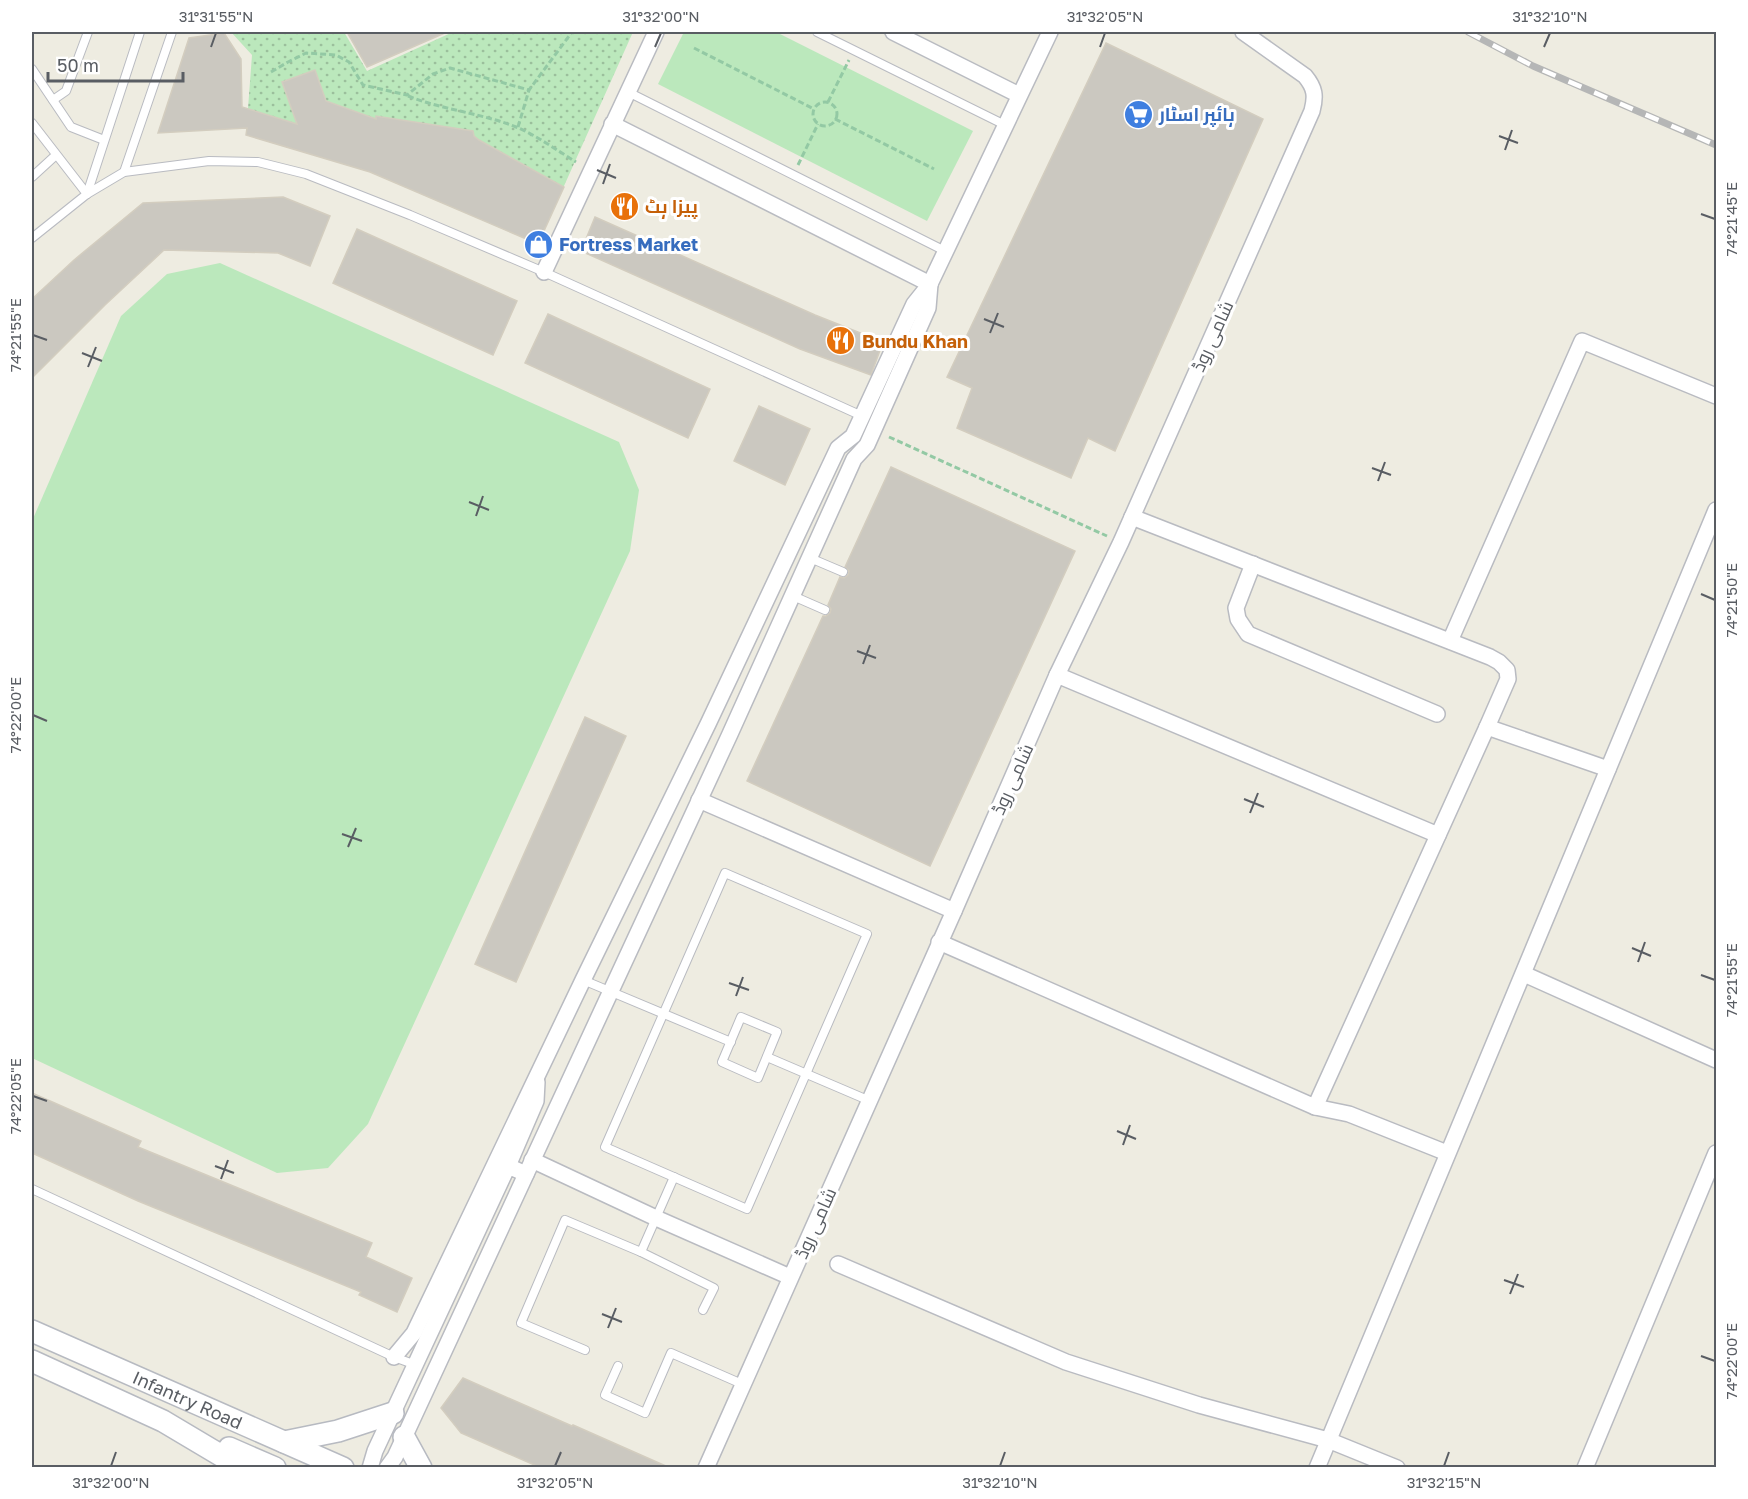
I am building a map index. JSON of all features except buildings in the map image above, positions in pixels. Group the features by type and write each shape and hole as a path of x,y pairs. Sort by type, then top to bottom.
{"main road":[{"name":"Infantry Road","path":"32,1331 342,1467"},
{"name":"Infantry Road","path":"32,1361 163,1421 242,1467"},
{"path":"284,1443 338,1431 393,1413"},
{"path":"163,1421 275,1467"},
{"path":"404,1437 421,1467"}],"street":[{"path":"544,272 656,32"},
{"path":"893,32 1019,95"},
{"path":"394,1357 414,1333 708,724 838,448 853,436 914,304 930,284 1050,32"},
{"name":"شامی روڈ","path":"706,1467 1057,675 1121,542 1312,111 1315,99 1314,90 1305,76 1243,32"},
{"path":"612,124 930,284"},
{"path":"387,1467 395,1457 730,734 854,459 867,445 874,430 928,308 930,284"},
{"path":"1450,641 1582,341 1716,396"},
{"path":"1317,1467 1716,510"},
{"path":"1132,517 1490,657 1507,670 1508,679 1487,727 1315,1107"},
{"path":"1253,564 1236,609 1238,619 1248,634 1437,714"},
{"path":"1057,675 1438,835"},
{"path":"708,724 730,734"},
{"path":"1487,727 1608,769"},
{"path":"699,800 954,911"},
{"path":"939,942 1315,1107 1355,1116 1447,1153"},
{"path":"1524,974 1716,1060"},
{"path":"370,1467 372,1458 536,1101 537,1075"},
{"path":"1586,1467 1716,1154"},
{"path":"508,1166 529,1167 656,1218 790,1276"},
{"path":"838,1264 1066,1362 1199,1405 1328,1440 1397,1467"}],"lane":[{"path":"52,100 66,91 88,32"},
{"path":"87,194 140,32"},
{"path":"124,172 172,32"},
{"path":"817,32 1005,125"},
{"path":"32,69 71,127 104,140"},
{"path":"628,92 945,251"},
{"path":"32,123 87,194"},
{"path":"32,175 56,155"},
{"path":"32,238 87,194 124,172 209,161 258,162 306,174 410,215 544,272 862,416"},
{"path":"810,558 843,572"},
{"path":"793,596 825,610"},
{"path":"725,873 867,934 807,1074 747,1209 605,1147 725,873"},
{"path":"583,980 731,1042"},
{"path":"741,1017 777,1032 758,1078 722,1062 731,1042 741,1017"},
{"path":"767,1057 870,1101"},
{"path":"641,1252 674,1177"},
{"path":"32,1190 394,1357 416,1365"},
{"path":"585,1350 521,1323 565,1220 641,1252 714,1288 704,1310"},
{"path":"618,1366 604,1395 645,1413 671,1353 742,1384"}],"path":[{"path":"518,127 529,90 572,32"},
{"path":"694,48 814,109"},
{"path":"828,103 854,50"},
{"path":"271,72 306,53 336,55 349,62 363,85 407,95 428,104 485,116 518,127 591,171"},
{"path":"407,95 433,74 450,68 529,90"},
{"path":"828,103 836,109 835,119 827,125 818,124 813,116 814,109 819,104 828,103"},
{"path":"835,119 934,169"},
{"path":"794,175 818,124"},
{"path":"874,430 1121,542"}],"green space":[{"path":"231,32 344,32 367,71 453,32 633,32 538,244 370,172 246,135 252,55"},
{"path":"684,32 776,32 973,131 927,221 658,84"},
{"path":"220,263 619,442 639,490 630,551 368,1124 328,1168 277,1173 32,1058 32,521 121,316 167,274"}],"railway":[{"path":"1468,32 1533,66 1716,145"}],"place":[{"name":"ہائپر اسٹار","path":"1138,114"},
{"name":"پیزا ہٹ","path":"624,206"},
{"name":"Fortress Market","path":"538,244"},
{"name":"Bundu Khan","path":"841,341"}]}
